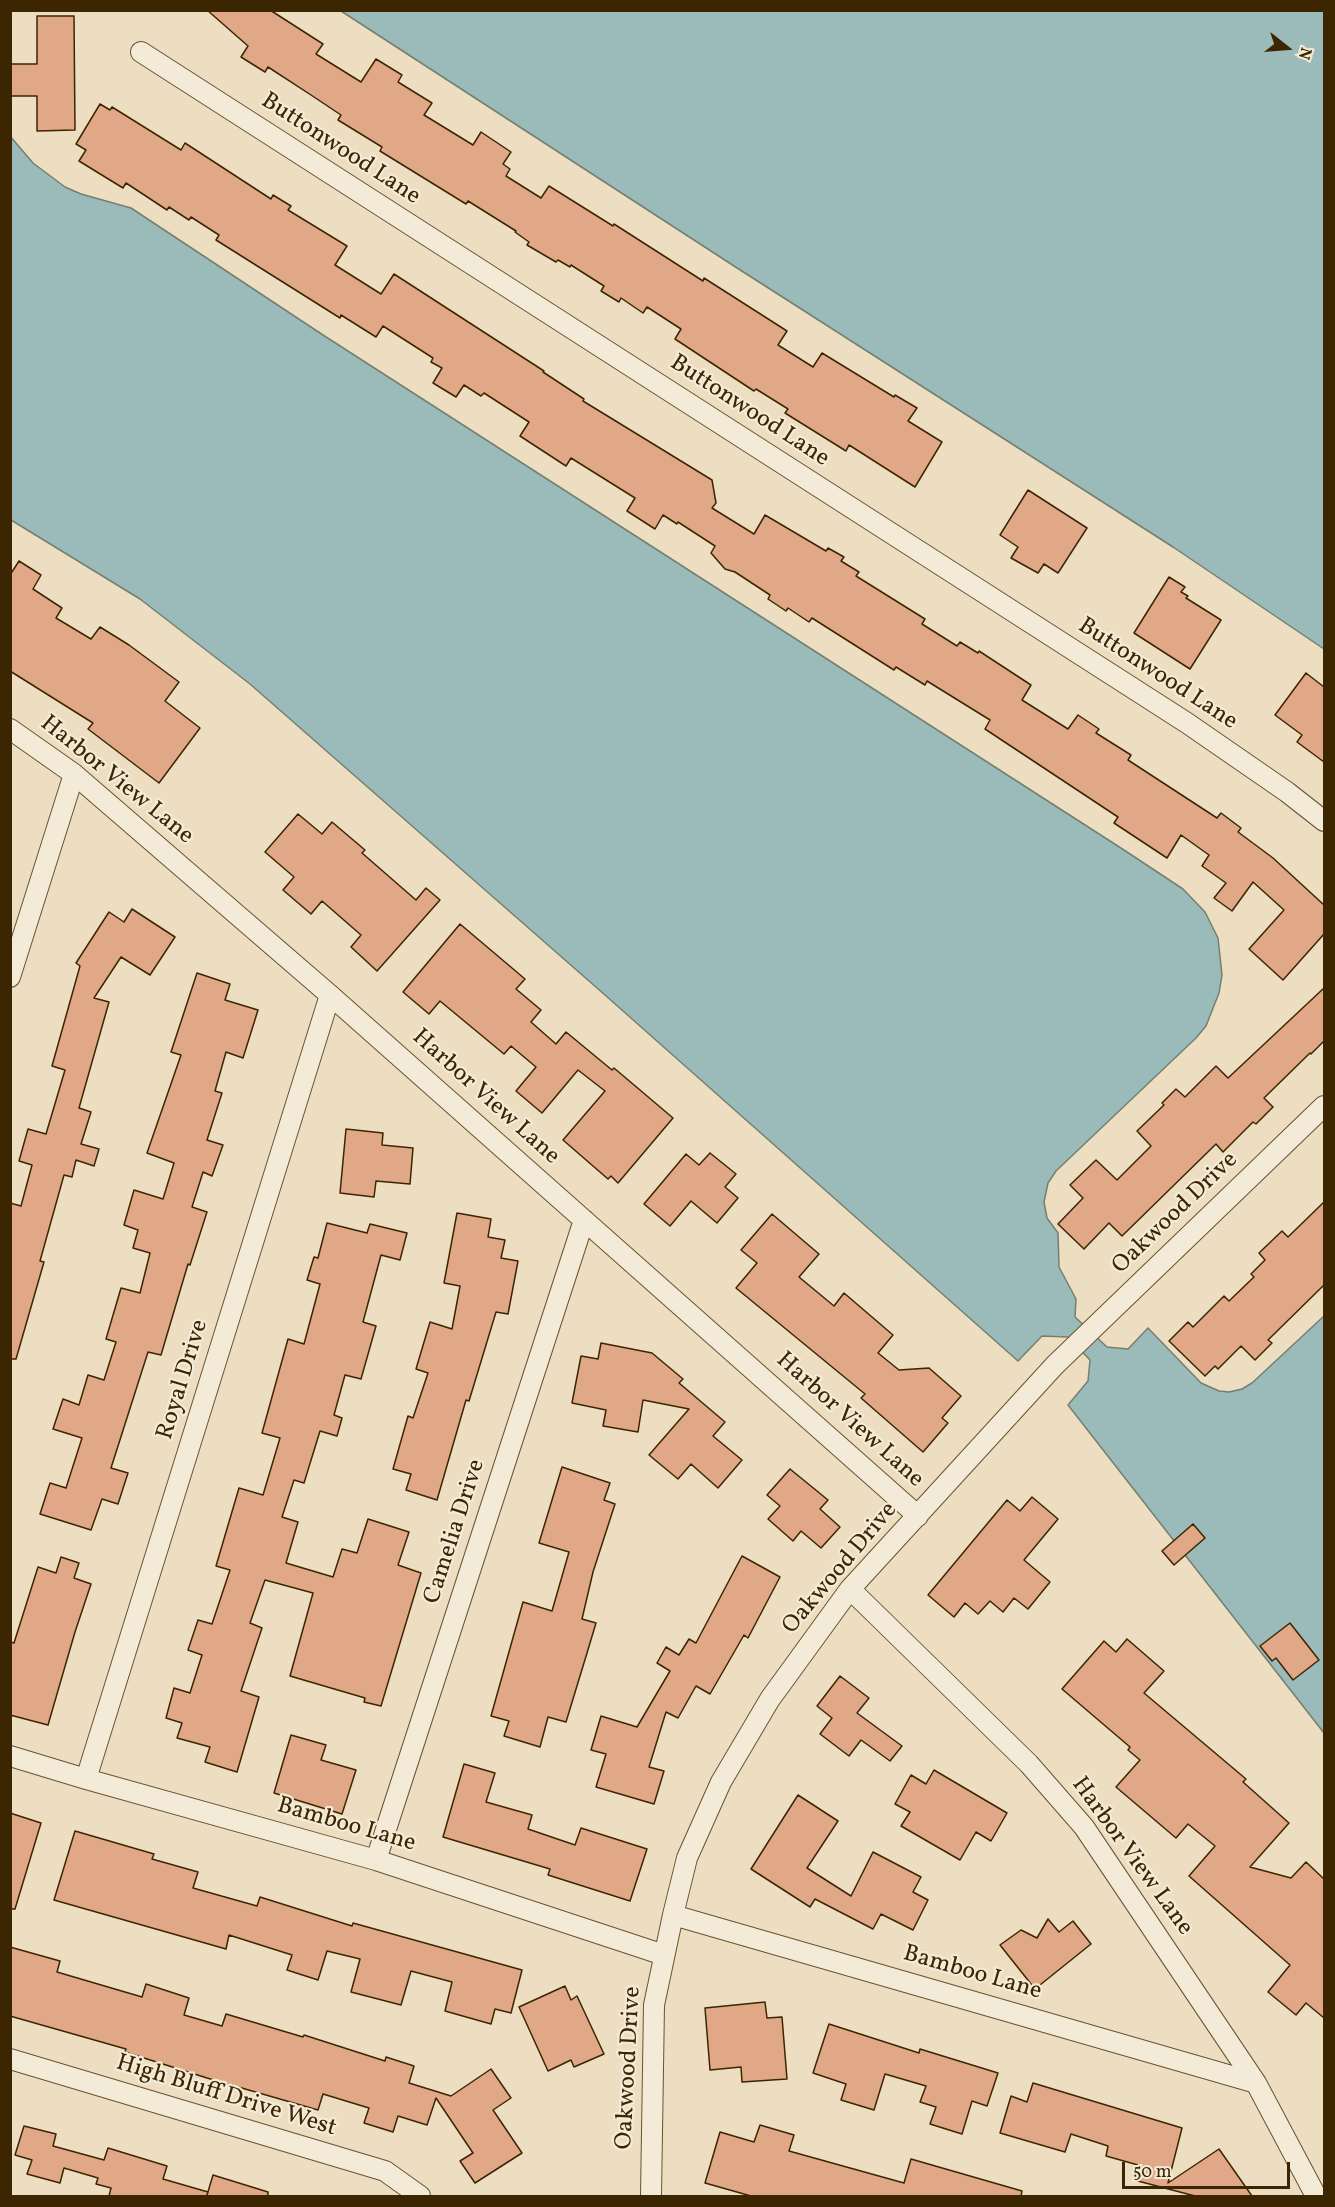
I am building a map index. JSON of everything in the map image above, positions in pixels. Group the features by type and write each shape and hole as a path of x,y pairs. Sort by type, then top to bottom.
{"street":[{"name":"Buttonwood Lane","path":"141,52 1187,723 1287,792 1324,821"},
{"name":"Harbor View Lane","path":"10,729 74,774 330,995 918,1516"},
{"path":"10,977 74,774"},
{"name":"Royal Drive","path":"86,1779 330,995"},
{"name":"Oakwood Drive","path":"651,2196 654,2005 673,1915 687,1858 721,1782 770,1699 850,1589 1055,1365 1324,1106"},
{"name":"Camelia Drive","path":"376,1860 584,1220"},
{"name":"Harbor View Lane","path":"850,1589 1029,1764 1084,1827 1256,2083 1317,2196"},
{"name":"Bamboo Lane","path":"10,1756 376,1860 664,1955"},
{"name":"Bamboo Lane","path":"673,1915 1256,2083"},
{"name":"High Bluff Drive West","path":"10,2059 385,2171 420,2196"}],"water":[{"path":"341,11 1324,11 1324,649 1173,547"},
{"path":"10,136 33,163 65,187 81,194 131,208 323,335 1124,850 1183,889 1205,912 1218,938 1222,975 1219,993 1206,1026 1056,1171 1048,1183 1044,1202 1047,1218 1058,1233 1059,1267 1076,1299 1075,1317 1107,1347 1128,1349 1148,1328 1201,1383 1219,1391 1229,1392 1242,1389 1252,1383 1324,1316 1324,1733 1068,1405 1088,1381 1090,1360 1068,1337 1042,1336 1018,1361 250,684 140,599 11,520"}],"building":[{"path":"207,10 270,10 323,44 316,54 361,82 376,59 402,75 398,82 432,103 424,115 473,145 481,132 511,152 503,164 510,169 506,176 541,198 549,186 703,281 704,278 787,331 778,345 813,367 822,353 894,397 895,395 917,408 908,421 942,442 915,487 849,445 846,451 785,413 788,409 756,389 754,391 675,339 681,329 647,307 643,313 621,298 619,302 601,291 604,286 571,265 570,267 558,260 556,262 527,245 529,242 516,231 468,201 466,204 380,151 382,147 338,120 341,115 268,67 265,72 241,57 248,46"},
{"path":"37,16 74,16 75,130 37,131 37,96 11,96 10,64 37,64"},
{"path":"100,104 110,110 112,107 181,150 185,143 271,199 273,195 291,206 288,210 347,246 335,265 381,294 394,274 544,371 584,399 583,401 712,480 716,503 712,508 754,534 765,515 826,551 828,548 844,557 841,561 859,572 856,576 925,619 922,624 957,646 960,642 978,653 979,651 1031,685 1022,700 1068,729 1078,715 1099,729 1096,733 1131,755 1128,760 1217,818 1221,813 1241,828 1238,832 1273,858 1324,905 1324,934 1283,980 1249,949 1284,910 1253,882 1232,911 1214,898 1226,883 1202,866 1209,855 1181,835 1167,858 1114,823 1118,817 985,729 990,720 927,681 925,685 896,667 894,670 812,618 809,622 788,608 786,611 768,599 770,595 735,572 725,569 711,553 715,546 678,522 677,524 663,515 655,529 627,511 635,498 571,458 566,466 520,436 529,422 484,393 481,396 464,385 456,397 433,383 442,368 431,362 433,358 383,326 376,337 341,315 340,318 216,240 219,235 191,217 189,220 169,207 167,210 126,183 123,188 79,161 86,150 76,144"},
{"path":"1028,490 1087,528 1058,573 1044,564 1038,573 1011,558 1018,547 1000,535"},
{"path":"19,561 41,575 33,589 62,608 56,618 91,639 100,627 179,682 165,701 200,728 159,783 88,729 93,723 10,671 10,575"},
{"path":"1169,577 1185,587 1181,592 1188,596 1186,598 1221,620 1190,669 1134,633"},
{"path":"1306,673 1324,687 1324,762 1297,742 1302,735 1275,715"},
{"path":"298,814 322,834 332,822 365,850 362,853 416,900 426,888 440,900 377,971 351,947 361,935 322,901 311,914 283,890 294,877 265,852"},
{"path":"132,909 175,937 150,975 121,957 94,998 109,1002 79,1108 91,1112 81,1144 99,1149 94,1166 76,1160 72,1177 64,1175 40,1261 44,1262 16,1359 10,1359 10,1203 21,1206 32,1165 19,1161 28,1129 46,1134 65,1070 52,1066 80,966 76,963 109,912 124,922"},
{"path":"460,924 525,979 516,989 541,1010 531,1022 556,1044 566,1032 612,1070 614,1068 673,1118 618,1183 611,1176 608,1179 563,1140 605,1091 578,1070 542,1113 516,1091 536,1067 511,1046 504,1054 440,1001 429,1014 403,992"},
{"path":"197,973 230,984 225,1000 258,1010 243,1058 226,1052 215,1091 222,1093 207,1140 223,1145 212,1176 203,1172 192,1207 207,1212 190,1265 188,1264 161,1355 148,1352 111,1468 128,1473 118,1504 102,1499 91,1530 40,1514 50,1483 66,1488 82,1438 53,1429 63,1399 79,1405 88,1375 104,1380 116,1342 106,1339 121,1288 140,1293 150,1253 133,1248 138,1230 124,1225 134,1190 163,1199 174,1163 147,1153 181,1055 171,1052"},
{"path":"1324,988 1324,1041 1264,1098 1273,1107 1256,1124 1253,1122 1223,1152 1216,1144 1122,1236 1109,1223 1084,1249 1058,1224 1083,1198 1070,1185 1096,1160 1117,1180 1151,1146 1137,1131 1164,1105 1162,1103 1176,1089 1185,1097 1216,1066 1228,1078"},
{"path":"346,1129 383,1133 382,1145 413,1148 410,1184 376,1181 374,1197 340,1193"},
{"path":"710,1153 736,1174 725,1187 738,1198 717,1223 691,1201 670,1226 644,1204 686,1154 699,1165"},
{"path":"1324,1202 1324,1285 1268,1340 1272,1343 1255,1360 1241,1346 1218,1369 1215,1366 1205,1376 1169,1341 1188,1322 1193,1327 1224,1296 1229,1301 1254,1277 1251,1274 1265,1260 1259,1253 1282,1231 1288,1237"},
{"path":"457,1213 491,1219 488,1237 505,1240 501,1258 518,1261 508,1314 496,1312 469,1401 466,1400 437,1500 406,1490 411,1474 393,1469 408,1416 413,1418 428,1373 416,1369 430,1322 452,1329 460,1286 444,1283"},
{"path":"772,1214 819,1254 799,1277 834,1306 844,1293 893,1335 878,1353 899,1370 929,1368 961,1396 942,1418 948,1423 923,1452 861,1398 865,1394 736,1288 757,1263 741,1250"},
{"path":"327,1223 367,1233 370,1224 407,1233 400,1260 381,1255 363,1322 376,1326 361,1379 345,1375 334,1415 342,1418 337,1436 320,1431 304,1483 294,1480 282,1517 298,1522 286,1563 333,1577 342,1549 357,1553 368,1519 409,1532 398,1565 421,1573 381,1706 364,1702 365,1698 290,1676 313,1593 265,1580 250,1623 262,1628 241,1691 259,1697 237,1772 205,1762 210,1747 177,1738 182,1723 166,1718 174,1688 190,1693 202,1655 188,1650 198,1620 212,1624 230,1570 216,1566 239,1488 263,1495 280,1438 262,1433 288,1339 304,1344 320,1284 307,1280 314,1257 318,1258"},
{"path":"601,1343 652,1353 683,1379 679,1383 725,1422 713,1436 742,1460 718,1488 691,1464 678,1479 649,1455 689,1409 643,1400 638,1432 603,1426 606,1410 572,1403 581,1356 598,1359"},
{"path":"562,1467 610,1483 604,1500 615,1504 593,1572 582,1619 596,1623 566,1722 548,1717 540,1747 504,1736 509,1721 491,1716 523,1602 552,1611 569,1552 539,1543"},
{"path":"790,1469 828,1500 820,1509 840,1527 821,1548 801,1531 793,1541 768,1519 780,1506 767,1495"},
{"path":"1032,1497 1058,1519 1024,1560 1050,1582 1028,1609 1014,1598 1003,1612 990,1601 978,1614 965,1603 954,1617 928,1595 1007,1500 1020,1511"},
{"path":"1193,1524 1205,1538 1174,1565 1162,1551"},
{"path":"742,1556 780,1577 748,1638 744,1635 710,1694 696,1686 678,1718 666,1712 649,1767 664,1771 654,1804 596,1787 606,1754 591,1750 601,1716 637,1727 670,1671 657,1663 666,1647 679,1655 689,1639 696,1643"},
{"path":"61,1557 79,1563 74,1578 91,1584 48,1725 10,1715 10,1642 14,1643 38,1567 56,1573"},
{"path":"1290,1623 1319,1660 1293,1680 1276,1658 1272,1661 1260,1646"},
{"path":"1127,1639 1164,1671 1144,1693 1246,1779 1243,1782 1289,1823 1250,1867 1291,1878 1306,1862 1324,1879 1324,2018 1306,2003 1296,2015 1268,1992 1290,1965 1189,1876 1215,1846 1188,1824 1176,1838 1116,1787 1140,1760 1128,1750 1130,1747 1062,1689 1104,1641 1116,1652"},
{"path":"840,1676 869,1698 857,1713 902,1746 890,1761 861,1740 849,1756 820,1734 832,1718 817,1706"},
{"path":"291,1735 326,1745 321,1760 356,1770 342,1814 274,1793"},
{"path":"464,1764 495,1773 486,1802 532,1815 528,1829 575,1845 581,1828 647,1849 630,1901 548,1875 550,1869 443,1837"},
{"path":"934,1770 1007,1813 991,1841 976,1832 960,1860 901,1826 910,1812 895,1804 911,1775 926,1784"},
{"path":"798,1795 838,1821 807,1868 851,1896 873,1852 921,1877 913,1892 928,1900 913,1930 881,1914 873,1929 815,1899 810,1907 751,1869"},
{"path":"10,1813 41,1823 15,1909 10,1909"},
{"path":"75,1831 154,1854 152,1859 198,1872 193,1888 257,1906 260,1897 352,1926 353,1923 522,1970 511,2013 495,2009 491,2024 445,2011 452,1982 411,1971 401,2005 351,1992 360,1959 327,1951 318,1980 287,1970 292,1955 229,1935 226,1949 54,1900"},
{"path":"1048,1919 1059,1932 1073,1921 1091,1944 1035,1989 1000,1945 1021,1930 1037,1938"},
{"path":"10,1947 60,1961 57,1972 142,1997 146,1984 189,1998 184,2015 222,2026 226,2014 303,2037 304,2035 385,2061 386,2057 414,2066 409,2083 451,2096 491,2069 511,2098 493,2110 522,2153 475,2183 460,2161 473,2153 436,2098 427,2125 398,2116 393,2132 364,2123 369,2108 323,2094 318,2110 125,2052 126,2049 10,2016"},
{"path":"565,1986 571,2000 577,1996 604,2054 574,2067 571,2060 548,2071 519,2007"},
{"path":"765,2002 767,2018 782,2017 787,2079 742,2082 741,2067 710,2070 705,2008"},
{"path":"829,2024 919,2053 920,2049 998,2073 987,2106 972,2101 962,2134 930,2124 936,2107 920,2102 926,2086 885,2074 874,2110 841,2100 846,2084 813,2073"},
{"path":"1033,2083 1182,2128 1168,2183 1219,2149 1252,2196 1195,2196 1134,2180 1138,2165 1106,2156 1108,2146 1071,2134 1065,2152 1000,2133 1011,2096 1027,2102"},
{"path":"760,2125 794,2135 789,2151 904,2183 911,2159 1022,2191 1021,2196 751,2196 705,2183 720,2132 754,2142"},
{"path":"24,2126 56,2134 53,2146 104,2160 108,2148 167,2166 163,2179 208,2192 213,2175 268,2192 268,2196 109,2196 111,2188 96,2184 98,2178 64,2168 60,2183 27,2174 32,2160 15,2155"}]}
